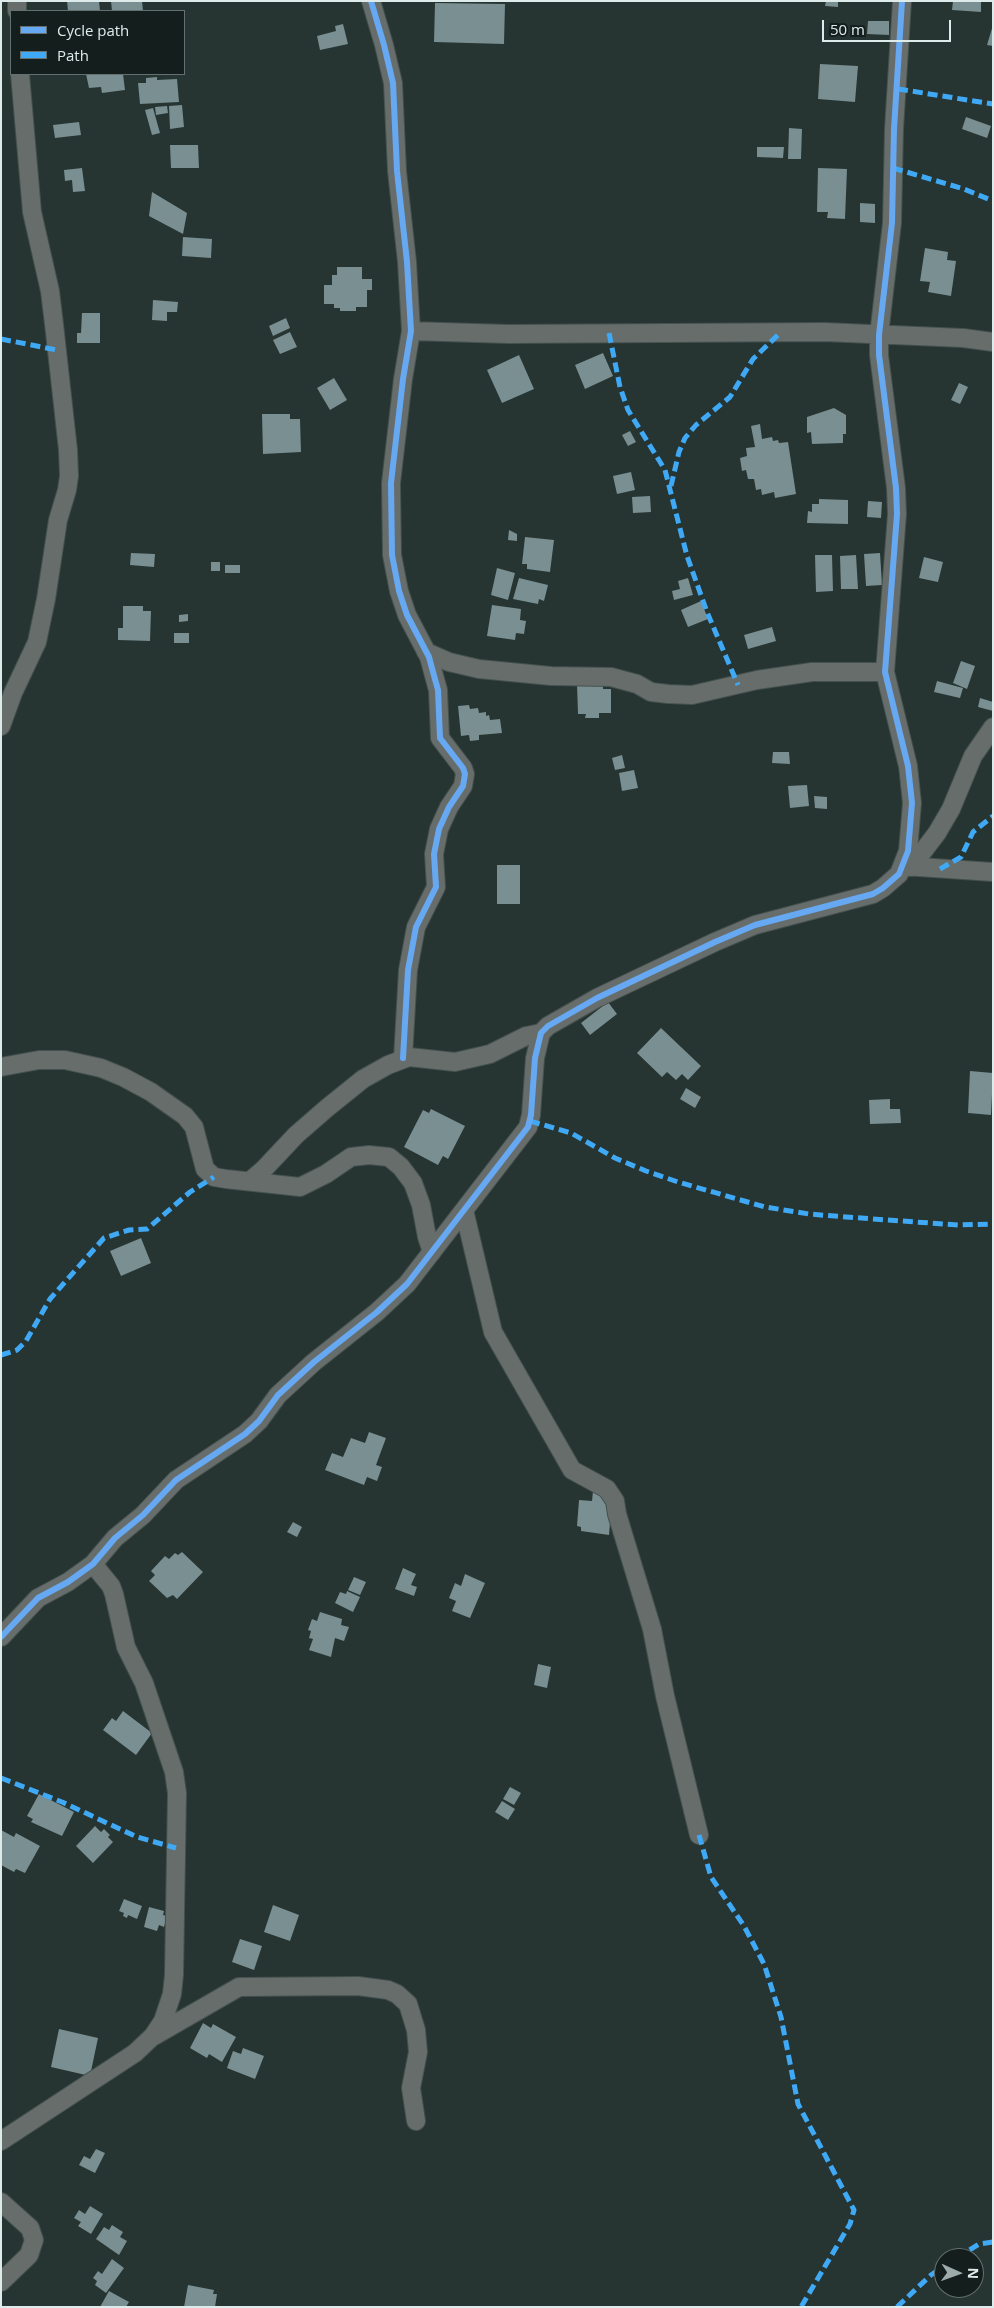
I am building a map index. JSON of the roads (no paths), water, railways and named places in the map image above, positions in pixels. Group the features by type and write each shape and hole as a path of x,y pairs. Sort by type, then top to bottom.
{"street":[{"path":"371,1 393,83 397,171 407,262 411,331 402,379 391,483 392,555 399,591 407,615 426,652 438,690 437,715 440,738 462,768 465,779 439,829 434,854 436,887 416,927 408,970 403,1058"},
{"path":"902,1 894,128 892,223 879,335 879,355 896,488 897,514 886,672 887,684 902,740 911,790 911,835 907,867"},
{"path":"1,726 13,693 37,642 46,599 58,520 69,476 67,440 50,291 32,212 20,75"},
{"path":"411,331 508,334 824,332 963,338 993,342"},
{"path":"426,652 449,662 479,670 551,676 611,677 637,684 652,692 668,694 692,695 756,680 812,672 886,672"},
{"path":"250,1181 264,1170 296,1135 348,1090 374,1072 403,1058 454,1062 490,1054 526,1036 541,1032 562,1016 596,998 755,925 873,894 891,882 907,867 937,833 950,809 973,756 993,728"},
{"path":"907,867 993,872"},
{"path":"1,1636 38,1598 68,1582 93,1564 115,1538 143,1515 176,1480 245,1434 259,1421 278,1395 314,1362 377,1312 407,1284 528,1127 534,1058 541,1032"},
{"path":"1,1067 39,1060 65,1060 102,1068 122,1077 151,1092 185,1116 194,1127 208,1172 226,1179 300,1187 326,1174 351,1157 369,1155 389,1157 396,1161 413,1183 421,1205 432,1252"},
{"path":"464,1210 493,1332 572,1470 607,1489 615,1501 617,1514 652,1629 665,1696 699,1835"},
{"path":"93,1564 111,1586 114,1594 126,1647 144,1682 158,1721 174,1772 177,1793 174,1975 169,2003 163,2020 153,2036"},
{"path":"1,2141 135,2053 153,2036 238,1987 358,1986 388,1990 397,1994 408,2004 416,2030 418,2052 411,2088 416,2121"},
{"path":"1,2202 30,2228 34,2240 29,2255 1,2282"}]}
